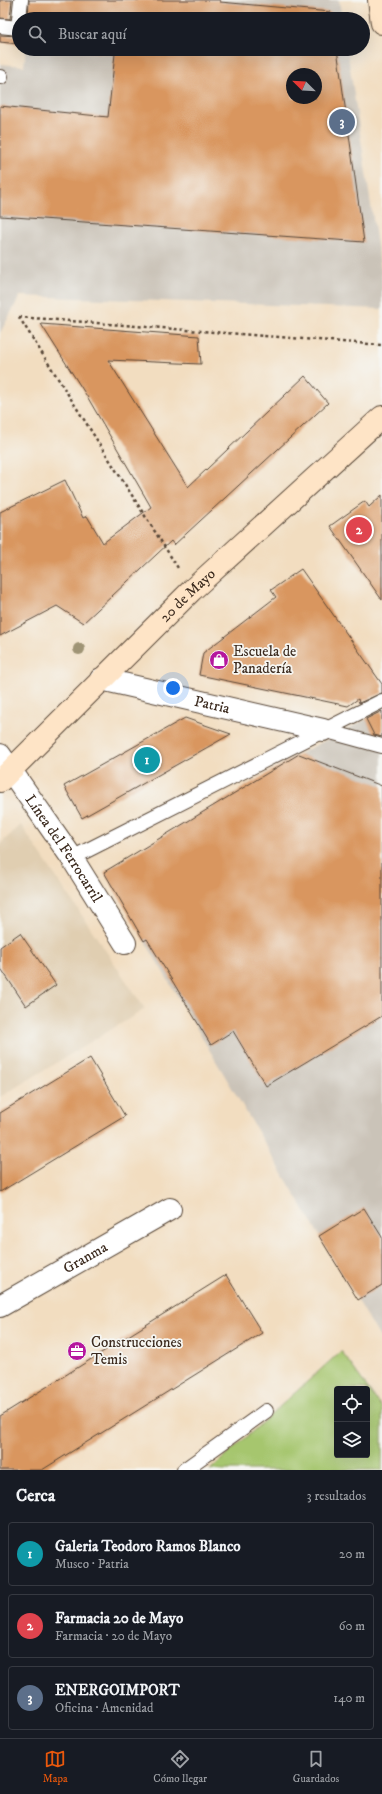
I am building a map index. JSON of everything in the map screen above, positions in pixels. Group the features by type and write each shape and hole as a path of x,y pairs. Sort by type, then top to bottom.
{"main road":[{"path":"379,0 382,23"},
{"name":"20 de Mayo","path":"4,769 101,679 192,590 378,419"}],"street":[{"name":"Patria","path":"101,679 323,730"},
{"name":"Línea del Ferrocarril","path":"4,769 72,858 125,943"},
{"name":"Granma","path":"0,1306 170,1209"}],"lane":[{"path":"20,12 21,0"},
{"path":"0,26 12,27"},
{"path":"72,858 382,701"},
{"path":"323,730 382,746"},
{"path":"184,1470 266,1411"}],"path":[{"path":"192,590 19,317 382,345"}],"shaded area":[{"path":"32,0 339,0 341,12 31,12"},
{"path":"25,56 348,56 382,277 382,309 20,296 0,333 0,64 24,66"},
{"path":"382,711 382,1341 104,872 299,754"},
{"path":"21,825 145,1009 0,1097 0,844"}],"green space":[{"path":"341,1351 366,1386 334,1386 334,1458 370,1458 370,1391 382,1408 382,1470 210,1470"}],"building":[{"path":"0,0 12,0 10,19 0,18"},
{"path":"29,0 220,0 220,2 331,12 28,12"},
{"path":"0,35 12,36 12,43 0,42"},
{"path":"115,56 338,56 364,242 0,216 0,106 108,117"},
{"path":"41,324 199,336 201,364 108,360 188,487 305,376 328,403 174,545 171,541 83,623 57,606 0,636 0,512 65,480 83,518 87,516 103,543 151,507 88,398"},
{"path":"382,495 382,600 330,526 365,501 369,507"},
{"path":"301,569 382,684 382,693 359,703 358,699 348,706 199,675 203,653 276,597 271,590"},
{"path":"382,711 382,737 374,735 366,719"},
{"path":"185,718 231,734 82,818 64,786"},
{"path":"299,754 382,786 382,1016 266,1086 233,1031 211,1045 147,939 144,941 104,872"},
{"path":"20,933 56,985 26,1006 0,967 0,947"},
{"path":"90,1058 125,1116 0,1192 0,1113"},
{"path":"364,1208 382,1237 382,1285 358,1300 319,1236"},
{"path":"226,1275 262,1333 42,1470 0,1470 0,1416"}],"place":[{"name":"ENERGOIMPORT","path":"342,122"},
{"name":"Farmacia 20 de Mayo","path":"359,530"},
{"name":"Escuela de Panadería","path":"219,660"},
{"name":"Galeria Teodoro Ramos Blanco","path":"147,760"},
{"name":"Construcciones Temis","path":"77,1351"}]}
